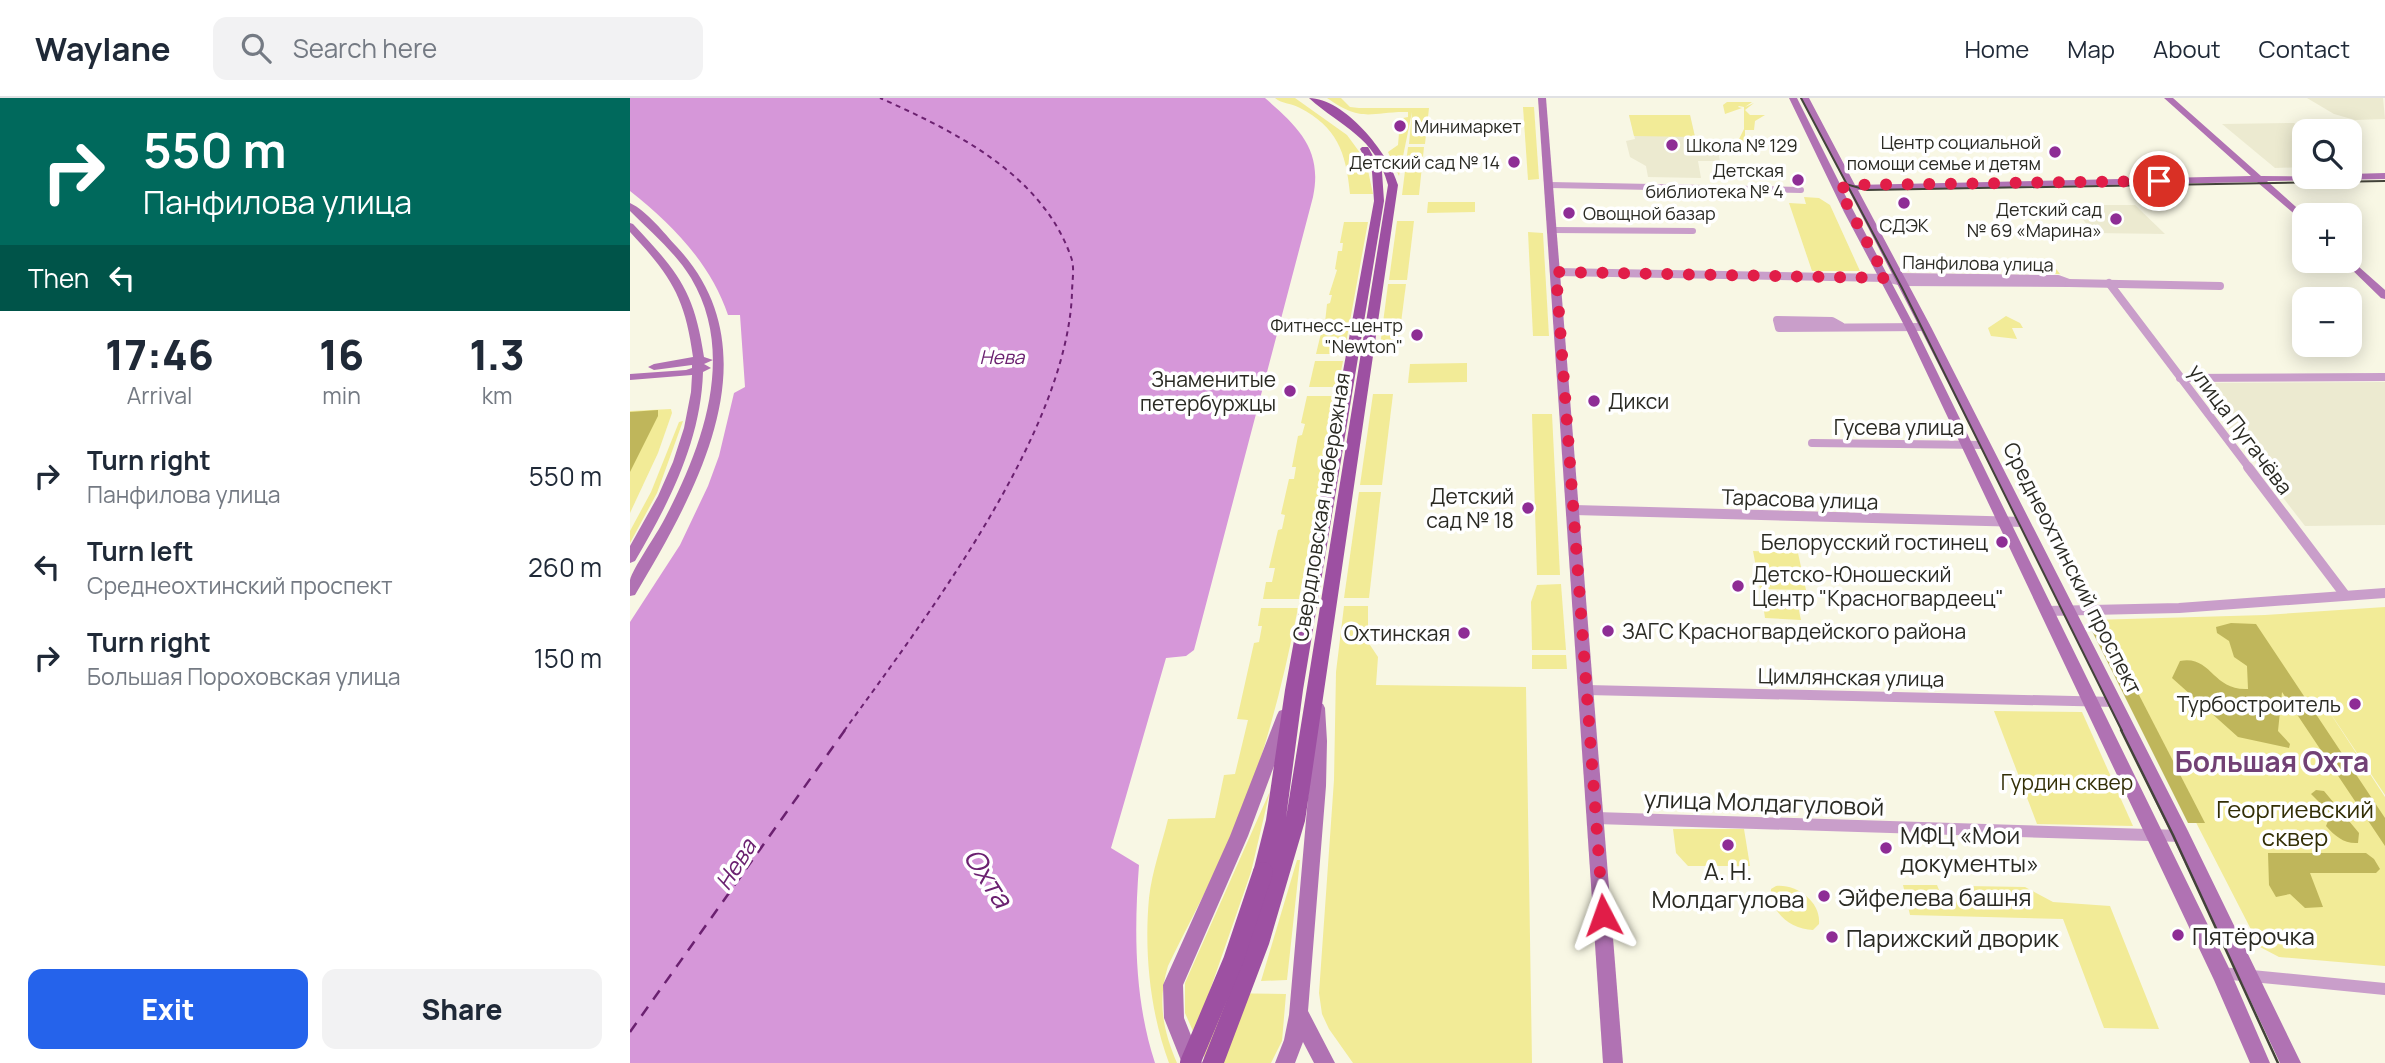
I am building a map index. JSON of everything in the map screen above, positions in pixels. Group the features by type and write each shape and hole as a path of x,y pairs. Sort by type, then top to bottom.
{"main road":[{"name":"Свердловская набережная","path":"1273,872 1276,820 1294,690 1379,197 1377,172 1364,147 1353,134 1303,98"},
{"name":"Свердловская набережная","path":"1273,872 1295,821 1393,185 1388,168 1373,145 1341,115 1313,98"},
{"path":"1542,98 1613,1063"},
{"name":"Среднеохтинский проспект","path":"1793,98 1910,327 2221,973 2260,1063"},
{"name":"Среднеохтинский проспект","path":"1805,98 1986,444 2251,976 2291,1063"},
{"path":"2168,98 2294,203"},
{"path":"2176,98 2292,207"},
{"path":"2268,182 2385,176"},
{"path":"1839,189 2268,182 2385,183"},
{"path":"630,206 688,265 698,281 713,319 719,361 714,405 704,445 687,489 663,537 630,591"},
{"path":"630,226 670,270 680,286 687,301 699,365 694,407 683,449 658,509 630,558"},
{"path":"2362,264 2385,286"},
{"path":"2361,273 2385,296"},
{"path":"630,377 719,361"},
{"path":"630,369 699,365"},
{"path":"1191,1063 1174,1018 1173,985 1239,836 1294,690"},
{"path":"1286,1063 1293,1050 1299,1013 1314,849 1321,735 1315,700"},
{"path":"1191,1063 1273,872"},
{"path":"1213,1063 1252,967 1273,872"},
{"path":"1299,1013 1325,1063"}],"street":[{"path":"1550,185 1801,190"},
{"path":"1553,230 1693,231"},
{"name":"Панфилова улица","path":"1556,272 1886,278 2062,285 2109,283 2220,286"},
{"name":"улица Пугачёва","path":"2109,283 2345,595"},
{"path":"1841,326 1836,329 1779,328 1777,320 1832,321 1841,326 1927,327"},
{"path":"2180,378 2385,377"},
{"name":"Гусева улица","path":"1812,443 1986,444"},
{"name":"Тарасова улица","path":"1574,510 2024,522"},
{"path":"2047,611 2179,608 2385,593"},
{"name":"Цимлянская улица","path":"1587,690 2115,702"},
{"name":"улица Молдагуловой","path":"1596,818 2182,836"},
{"path":"2221,973 2385,989"}],"shaded area":[{"path":"2307,98 2383,98 2385,119 2352,119 2334,114"},
{"name":"Школа № 129","path":"1629,115 1690,115 1696,142 1716,142 1720,161 1698,161 1701,178 1648,177 1646,166 1630,157 1626,141 1635,139"},
{"path":"2292,123 2292,167 2275,168 2222,124"},
{"name":"Детский сад № 69 «Марина»","path":"2071,205 2135,205 2165,234 2094,233"},
{"path":"2385,382 2385,525 2305,526 2194,383"},
{"path":"658,410 658,416 630,472 630,412"},
{"path":"2231,623 2256,624 2385,818 2385,846 2282,692 2278,731 2290,744 2289,748 2238,737 2172,678 2180,661 2191,661 2199,663 2227,685 2248,689 2247,666 2234,657 2229,641 2217,633 2216,627"},
{"path":"2090,627 2104,627 2205,823 2188,823"},
{"path":"2316,790 2324,791 2359,833 2358,843 2340,839 2326,826 2331,814 2311,794"},
{"path":"2268,853 2366,853 2380,869 2376,873 2310,873 2323,907 2305,908 2290,894 2276,897 2269,885"}],"green space":[{"path":"1275,98 1295,98 1347,135 1366,161 1373,194 1350,194 1346,165 1331,132 1312,115"},
{"path":"1327,98 1341,98 1350,107 1359,108 1429,108 1425,144 1409,144 1412,112 1399,176 1388,152 1398,145 1399,133 1407,123 1403,118 1408,117 1408,112 1359,114"},
{"path":"1727,102 1752,102 1745,107 1754,103 1745,110 1750,115 1765,115 1755,121 1754,130 1745,130 1745,145 1736,145 1744,129 1744,107 1739,106 1742,108 1725,114 1723,105"},
{"path":"1523,107 1534,107 1539,179 1528,180"},
{"path":"1629,115 1690,115 1695,137 1634,136"},
{"path":"1408,147 1424,147 1419,195 1402,195"},
{"path":"1804,197 1819,198 1830,205 1860,271 1812,271 1789,203 1806,204"},
{"path":"1428,202 1475,202 1475,212 1427,213"},
{"path":"1397,221 1414,221 1407,280 1389,280"},
{"path":"1344,222 1368,222 1344,354 1316,354 1321,333 1324,332 1327,304 1330,303 1332,295 1329,295 1337,270 1338,251 1342,251 1343,243 1340,243"},
{"path":"1528,232 1543,233 1549,336 1533,336"},
{"path":"2008,261 2045,261 2060,274 2015,273"},
{"path":"1388,284 1406,284 1397,354 1379,354"},
{"path":"2006,316 2020,323 2023,328 2012,328 2017,339 1991,336 1988,328"},
{"path":"1315,361 1343,361 1338,387 1309,387"},
{"path":"1467,363 1467,382 1408,383 1410,364"},
{"path":"1373,394 1393,394 1382,485 1360,485"},
{"path":"1307,396 1337,396 1299,599 1263,599 1266,582 1272,582 1275,568 1269,568 1278,530 1282,529 1285,515 1281,514 1289,479 1294,479 1296,467 1292,467 1298,436 1302,435 1305,424 1301,423"},
{"path":"671,409 658,453 630,513 630,411"},
{"path":"1532,414 1552,414 1560,575 1537,575"},
{"path":"683,421 657,493 630,543 630,531 651,492 679,422"},
{"path":"1359,492 1381,492 1369,598 1344,598"},
{"path":"1753,551 1798,553 1806,590 1760,589"},
{"path":"1561,584 1566,650 1532,650 1531,602 1537,585"},
{"path":"1761,591 1795,592 1801,620 1765,618"},
{"path":"1344,606 1368,606 1368,642 1378,657 1376,685 1526,687 1532,1063 1353,1063 1329,1029 1322,1014 1319,993 1334,780 1336,672"},
{"name":"Георгиевский сквер","path":"2385,607 2385,795 2319,696 2385,797 2385,966 2279,957 2260,947 2092,620 2265,615"},
{"path":"1261,608 1298,608 1263,752 1247,798 1215,871 1168,966 1163,992 1163,1016 1177,1063 1169,1063 1157,1023 1150,982 1147,939 1152,878 1168,819 1215,818 1224,775 1235,774 1248,720 1237,719 1254,643 1259,642"},
{"path":"1532,655 1566,655 1567,669 1532,669"},
{"name":"Гурдин сквер","path":"1994,711 2082,712 2133,826 2037,824"},
{"path":"1270,791 1251,872 1209,993 1286,994 1282,1041 1271,1063 1207,1063 1185,1013 1185,983"},
{"path":"1673,829 1744,829 1750,866 1688,866 1676,853"},
{"path":"1297,860 1300,860 1287,980 1261,981"},
{"path":"1903,885 1937,885 1941,895 1968,896 1966,886 2025,887 2053,902 2110,906 2159,1029 2104,1028 2063,919 1910,915"},
{"path":"1776,886 1799,891 1812,902 1819,916 1819,924 1813,930 1797,927 1783,918 1772,898 1771,889"}],"water":[{"name":"Нева","path":"630,98 1265,98 1288,119 1305,140 1314,165 1313,197 1194,650 1186,656 1166,658 1111,848 1139,865 1136,915 1139,990 1155,1063 630,1063 630,622 680,545 719,456 734,393 745,387 740,315 728,315 721,296 701,262 661,217 630,191"}],"ferry route":[{"path":"844,731 950,580 987,522 1019,464 1046,405 1064,347 1072,293 1072,261 1058,228 1039,202 1017,179 965,141 880,98"},
{"path":"630,1032 845,730"}],"tram line":[{"path":"1801,98 1847,184"},
{"path":"1847,184 1867,190 2385,181"},
{"path":"1842,183 1847,184"},
{"path":"1847,184 1902,288 2122,731"},
{"path":"2121,730 2173,835 2278,1063"}],"place":[{"name":"Минимаркет","path":"1400,126"},
{"name":"Школа № 129","path":"1672,145"},
{"name":"Центр социальной помощи семье и детям","path":"2055,152"},
{"name":"Детский сад № 14","path":"1514,162"},
{"name":"Детская библиотека № 4","path":"1798,180"},
{"name":"СДЭК","path":"1904,203"},
{"name":"Овощной базар","path":"1569,213"},
{"name":"Детский сад № 69 «Марина»","path":"2116,219"},
{"name":"Фитнесс-центр \"Newton\"","path":"1417,335"},
{"name":"Знаменитые петербуржцы","path":"1290,391"},
{"name":"Дикси","path":"1594,401"},
{"name":"Детский сад № 18","path":"1528,508"},
{"name":"Белорусский гостинец","path":"2002,542"},
{"name":"Детско-Юношеский Центр \"Красногвардеец\"","path":"1738,586"},
{"name":"ЗАГС Красногвардейского района","path":"1608,631"},
{"name":"Охтинская","path":"1464,633"},
{"name":"Турбостроитель","path":"2355,704"},
{"name":"А. Н. Молдагулова","path":"1728,845"},
{"name":"МФЦ «Мои документы»","path":"1886,848"},
{"name":"Эйфелева башня","path":"1824,896"},
{"name":"Пятёрочка","path":"2178,935"},
{"name":"Парижский дворик","path":"1832,937"}],"district":[{"name":"Большая Охта","path":"2272,761"}],"route":[{"path":"1603,915 1556,272 1886,278 1839,189 1850,185 2159,181"}],"water label":[{"name":"Охта","path":"989,877"}]}
